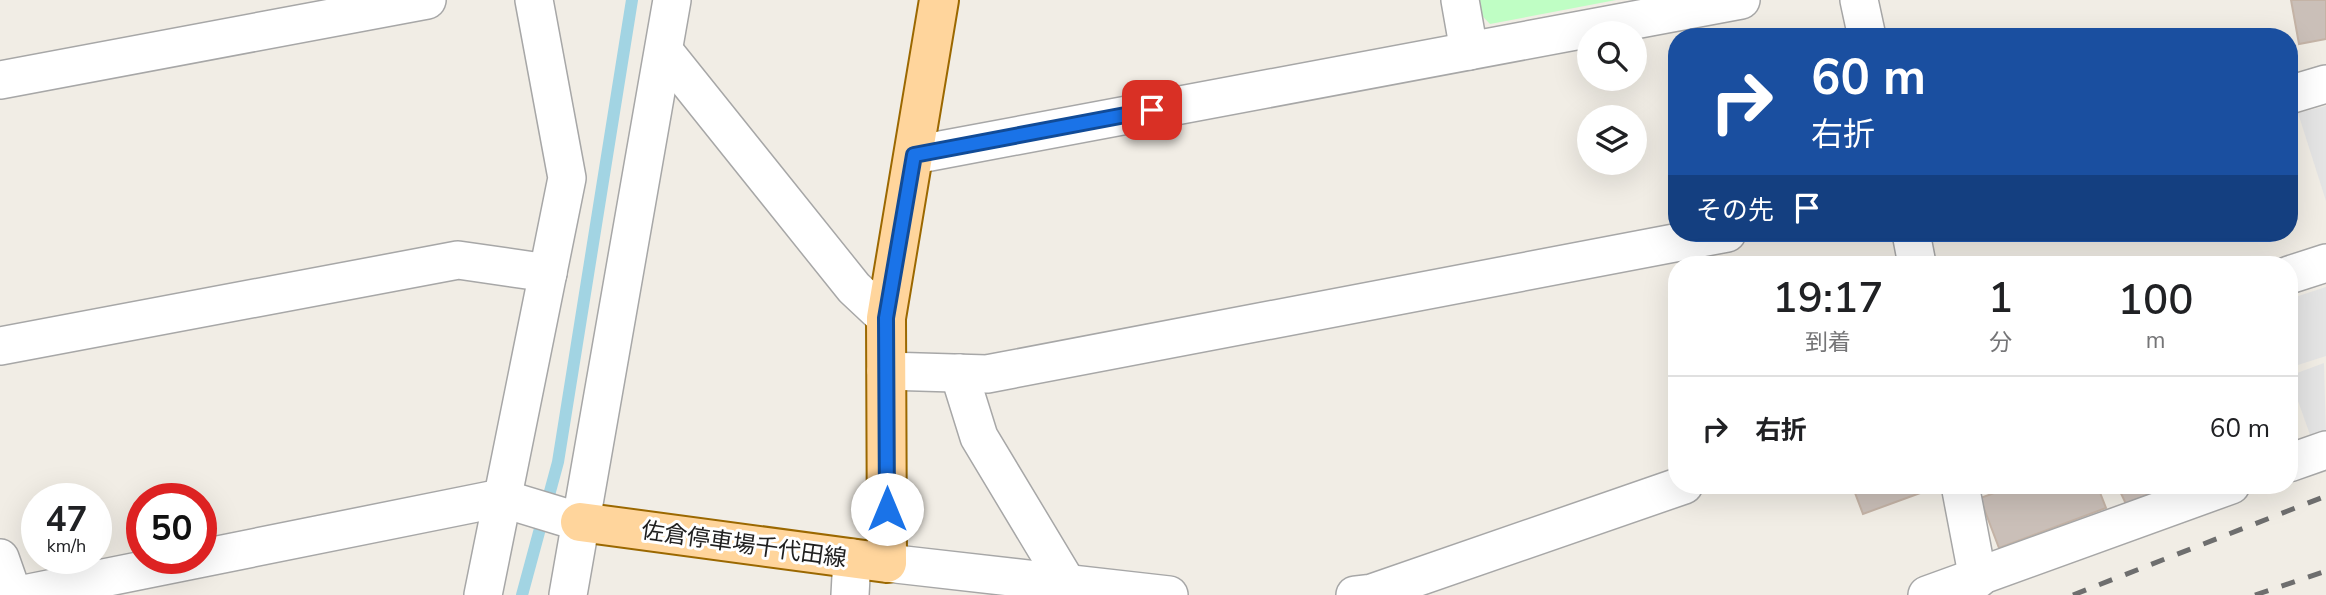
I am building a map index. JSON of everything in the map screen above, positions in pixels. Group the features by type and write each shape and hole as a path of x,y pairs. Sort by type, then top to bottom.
{"main road":[{"path":"863,572 886,371 886,318 939,0"},
{"name":"佐倉停車場千代田線","path":"580,522 863,572"}],"street":[{"path":"0,80 427,0"},
{"path":"483,595 500,498 567,178 534,0"},
{"path":"568,595 672,0"},
{"path":"1460,0 1469,51"},
{"path":"914,155 1741,0"},
{"path":"1859,0 1865,28"},
{"path":"663,51 854,288 886,318"},
{"path":"2298,92 2326,84"},
{"path":"886,371 987,374 1680,242"},
{"path":"0,346 458,260 548,273"},
{"path":"2298,272 2326,263"},
{"path":"959,373 979,438 1070,589"},
{"path":"2298,460 2326,450"},
{"path":"1355,595 1372,593 1668,491"},
{"path":"1962,494 1978,579"},
{"path":"1927,595 1978,579 2207,494"},
{"path":"19,595 500,498 580,522"},
{"path":"0,558 13,595"},
{"path":"863,572 1169,595"}],"green space":[{"path":"1467,0 1616,0 1490,24"}],"shaded area":[{"path":"2326,106 2326,201 2298,113"},
{"path":"2326,287 2326,356 2298,365 2298,296"},
{"path":"2324,363 2326,438 2313,443 2298,401 2298,373"}],"building":[{"path":"2291,0 2326,0 2326,39 2299,44"},
{"path":"1855,494 1917,494 1863,514"},
{"path":"1991,494 2101,494 2106,508 1999,548 1980,498"},
{"path":"2121,494 2149,494 2126,504"}],"waterway":[{"path":"522,595 558,462 632,0"}],"railway":[{"path":"2073,595 2326,496"},
{"path":"2255,595 2326,571"}],"route":[{"path":"887,509 886,318 914,155 1152,110"}]}
